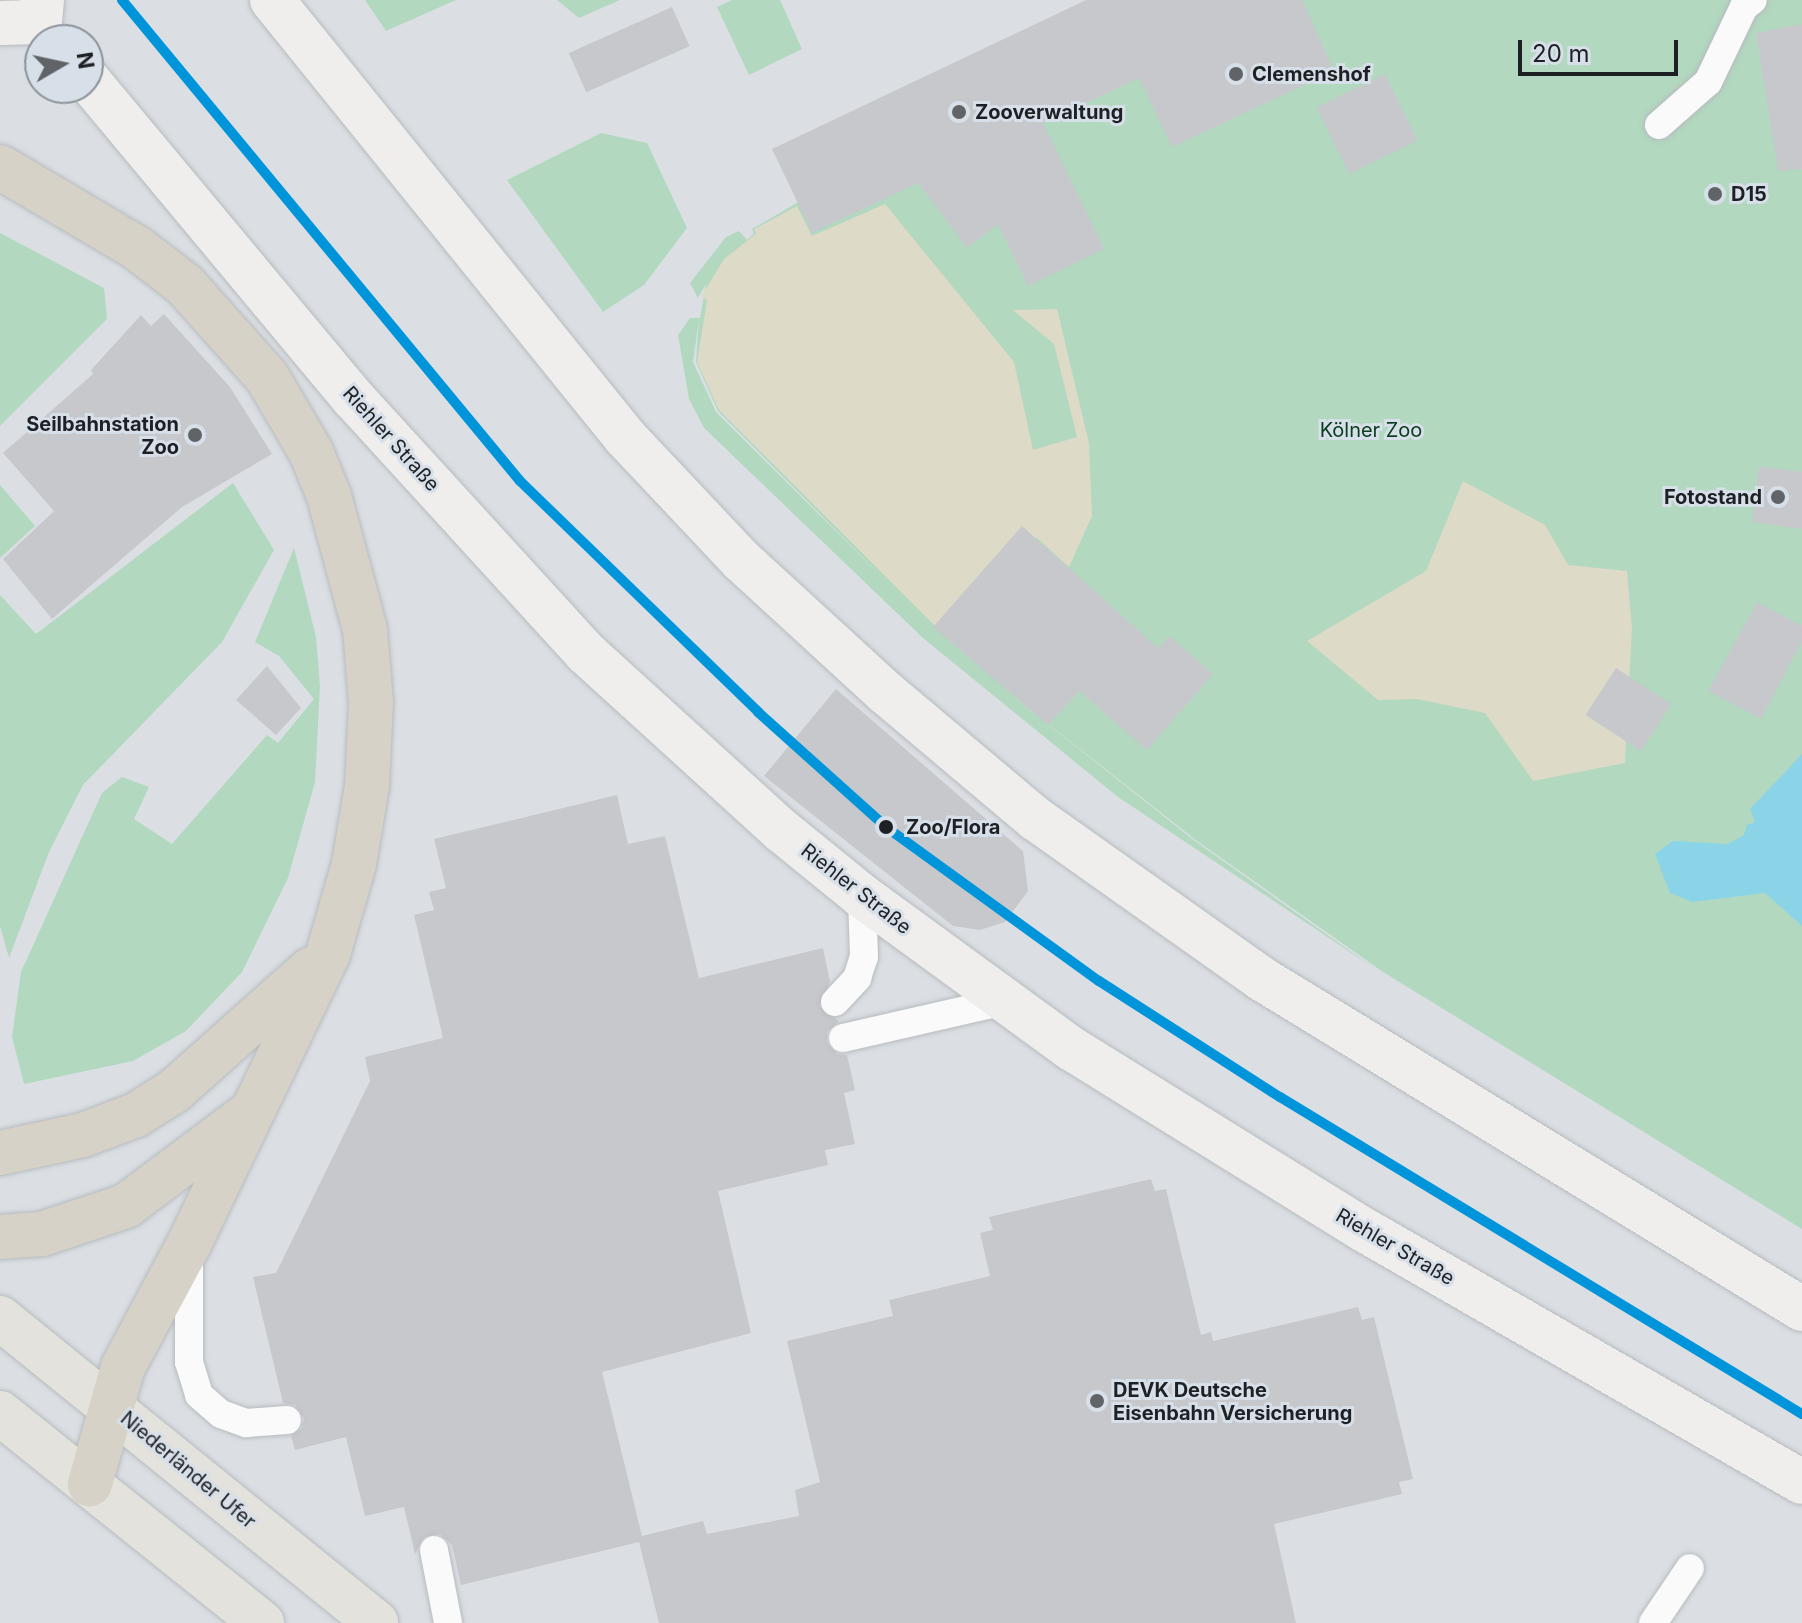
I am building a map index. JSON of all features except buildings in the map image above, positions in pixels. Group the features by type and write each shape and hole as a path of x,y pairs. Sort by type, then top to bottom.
{"highway":[{"path":"0,167 137,248 185,285 225,326 267,377 311,452 351,566 365,629 371,702 367,786 354,864 328,954 189,1244 123,1367 90,1484"},
{"path":"0,1153 70,1138 136,1115 174,1091 328,954"},
{"path":"0,1237 42,1234 126,1206 252,1111"}],"main road":[{"path":"272,0 625,437 742,561 885,692 1036,819 1262,979 1802,1309"},
{"name":"Riehler Straße","path":"104,99 354,399 585,652 707,767 862,896 1072,1049 1366,1231 1802,1482"},
{"name":"Niederländer Ufer","path":"0,1318 376,1623"},
{"path":"0,1413 262,1623"}],"lane":[{"path":"1659,125 1708,82 1744,7 1753,0"},
{"path":"835,1002 857,978 864,957 862,896"},
{"path":"843,1038 1005,1001"},
{"path":"189,1244 189,1362 199,1395 221,1414 246,1423 287,1420"},
{"path":"434,1550 448,1623"},
{"path":"1653,1623 1690,1568"}],"green space":[{"path":"365,0 456,0 386,31"},
{"path":"557,0 620,0 579,18"},
{"path":"732,0 780,0 802,49 749,75 717,7"},
{"name":"Kölner Zoo","path":"1144,0 1802,0 1802,1229 1383,972 1197,841 1006,691 1195,841 1377,970 1118,797 923,638 704,428 689,399 678,335 690,318 700,318 706,284 698,298 690,283 726,237 739,231 747,240 754,234 752,229","holes":["699,319 696,362 718,411 887,582 716,412 693,362"]},
{"path":"601,133 647,143 687,228 644,285 603,312 507,180"},
{"path":"0,233 104,288 107,319 0,426"},
{"path":"233,483 274,550 222,642 83,785 49,852 9,958 0,926 0,595 36,634"},
{"path":"0,485 35,526 0,558"},
{"path":"294,548 316,637 320,686 315,782 288,878 242,972 186,1031 133,1061 24,1084 12,1037 21,972 102,793 122,777 149,787 134,819 172,844 267,735 278,743 314,699 279,656 255,642"}],"sand":[{"path":"885,204 1014,362 1033,450 1077,437 1054,344 1013,310 1057,309 1089,443 1092,516 1069,567 1037,538 947,638 719,410 697,362 707,300 701,297 724,259 756,234 754,229 797,206 812,236"},
{"path":"1463,481 1545,525 1568,565 1627,571 1632,628 1625,763 1533,781 1485,713 1417,699 1378,700 1307,641 1426,571"}],"water":[{"path":"1802,754 1802,926 1765,893 1692,902 1670,893 1655,854 1673,841 1728,844 1744,835 1747,825 1755,822 1750,809"}],"transit line":[{"path":"122,0 520,481 758,712 886,827 1099,981 1280,1097 1802,1414"}],"place":[{"name":"Clemenshof","path":"1236,74"},
{"name":"Zooverwaltung","path":"959,112"},
{"name":"D15","path":"1715,194"},
{"name":"Seilbahnstation Zoo","path":"195,435"},
{"name":"Fotostand","path":"1778,497"},
{"name":"Zoo/Flora","path":"886,827"},
{"name":"DEVK Deutsche Eisenbahn Versicherung","path":"1097,1401"}]}
